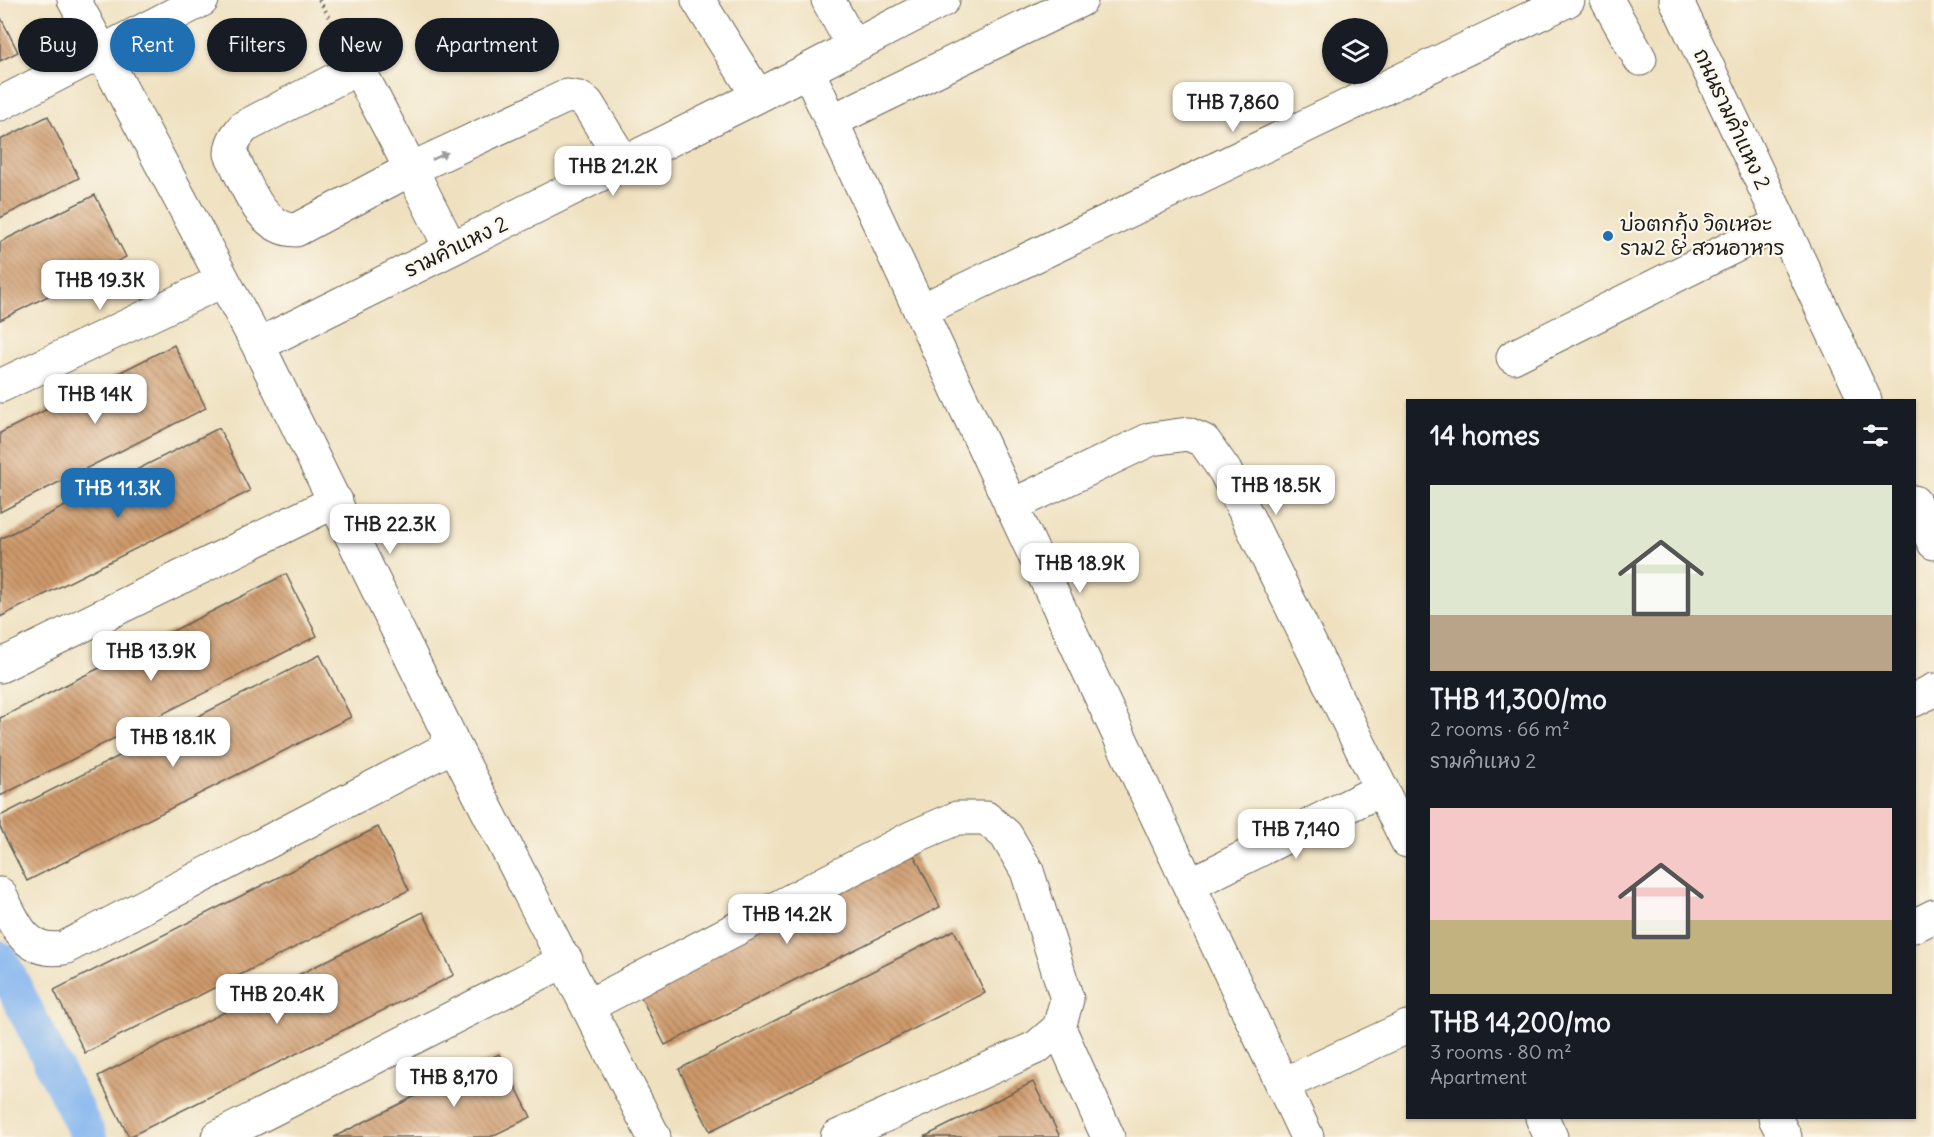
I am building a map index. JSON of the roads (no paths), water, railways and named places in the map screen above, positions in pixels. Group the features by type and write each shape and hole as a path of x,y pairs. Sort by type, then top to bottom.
{"street":[{"path":"74,0 258,345 454,745 566,960 654,1137"},
{"path":"0,104 103,53 202,0"},
{"path":"698,0 758,96"},
{"path":"828,0 853,46"},
{"name":"รามคำแหง 2","path":"258,345 758,96 943,0"},
{"path":"832,121 1080,0"},
{"path":"920,311 1568,0"},
{"path":"1607,0 1640,59"},
{"name":"ถนนรามคำแหง 2","path":"1676,0 1865,399"},
{"path":"451,249 411,169 358,68 244,127 231,146 231,154 264,216 286,230 296,230 411,169 567,96 579,98 587,103 624,163"},
{"path":"808,70 1306,1137"},
{"path":"1513,357 1781,223"},
{"path":"0,387 222,281"},
{"path":"1011,506 1151,439 1188,434 1204,441 1225,471 1406,840"},
{"path":"0,666 336,501"},
{"path":"1916,506 1934,543"},
{"path":"1916,699 1934,690"},
{"path":"0,894 19,931 33,944 50,950 64,948 454,745"},
{"path":"1189,885 1382,789"},
{"path":"588,1006 913,837 957,818 986,818 1006,835 1027,871 1067,999 1059,1028 1037,1047 837,1137"},
{"path":"1916,925 1934,916"},
{"path":"218,1137 566,960"},
{"path":"1282,1085 1406,1027"},
{"path":"1059,1028 1108,1137"},
{"path":"1542,1119 1551,1137"},
{"path":"1776,1119 1785,1137"}],"waterway":[{"path":"0,959 89,1137"}],"place":[{"name":"บ่อตกกุ้ง วิดเหอะ ราม2 & สวนอาหาร","path":"1608,236"}]}
